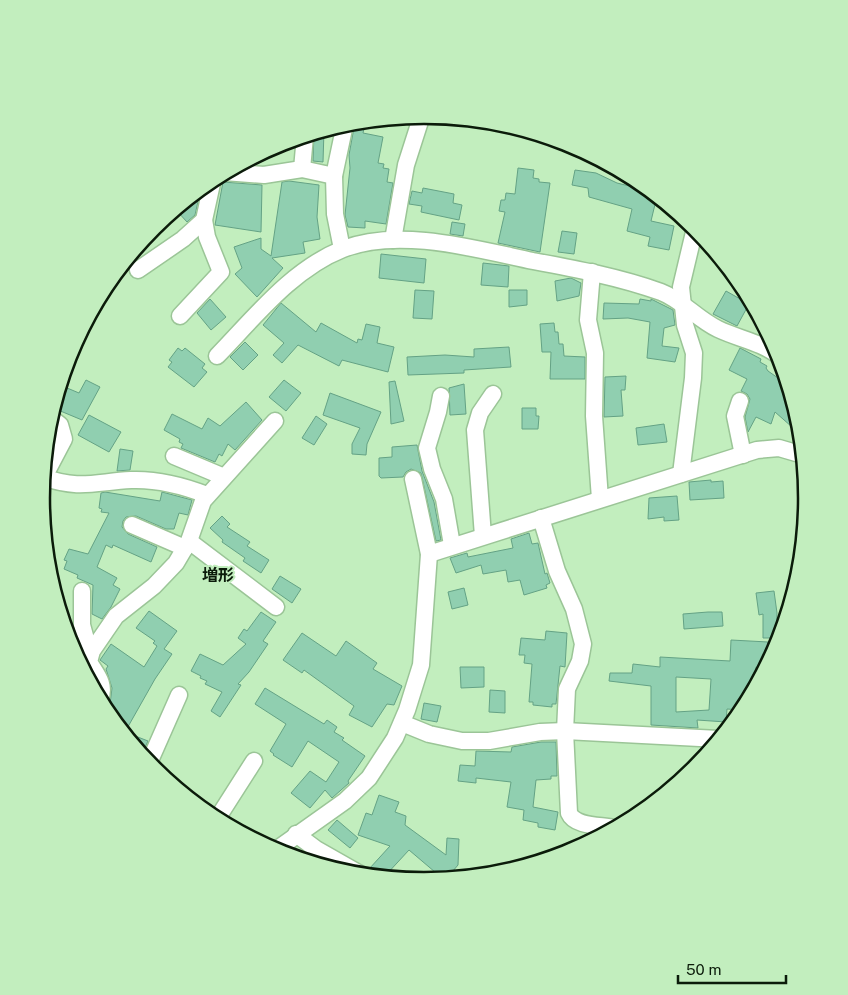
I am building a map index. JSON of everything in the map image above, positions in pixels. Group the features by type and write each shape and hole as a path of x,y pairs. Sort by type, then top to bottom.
{"street":[{"path":"393,240 406,165 419,124"},
{"path":"342,249 335,214 334,176 343,133"},
{"path":"302,168 304,143"},
{"path":"239,173 264,175 302,168 334,176"},
{"path":"180,316 221,272 207,237 204,220 210,192"},
{"path":"138,270 183,239 204,220"},
{"path":"681,474 694,353 685,325 681,288 693,238"},
{"path":"217,356 290,283 342,249 393,240 424,241 463,247 592,272 661,292 717,329 767,348"},
{"path":"592,272 588,320 595,353 594,416 600,499"},
{"path":"483,536 475,430 480,413 493,394"},
{"path":"441,396 427,448 432,469 444,499 452,545"},
{"path":"740,401 735,416 743,455"},
{"path":"90,654 116,616 168,573 187,545 203,501 275,421"},
{"path":"53,449 64,439 60,425 58,423"},
{"path":"429,554 452,545 743,455 779,448 795,451"},
{"path":"174,456 224,477"},
{"path":"51,479 79,486 132,480 154,482 187,488 207,496"},
{"path":"284,844 345,801 369,778 381,762 402,723 421,665 429,554 413,479"},
{"path":"541,518 557,570 574,609 583,644 580,661 567,689 565,731 567,804 571,818 579,822 602,826"},
{"path":"132,525 187,545 276,607"},
{"path":"82,591 82,625 90,654 89,662 102,683 103,688"},
{"path":"153,754 179,695"},
{"path":"402,723 429,734 462,741 489,742 540,732 565,731 710,739"},
{"path":"222,812 254,761"},
{"path":"296,834 316,849 337,861"}],"building":[{"path":"364,129 363,133 383,137 378,163 384,164 383,168 389,169 387,182 393,183 386,224 365,221 365,228 348,227 345,215 350,168 349,155 353,131"},
{"path":"324,137 323,162 313,161 314,140"},
{"path":"518,168 534,170 533,178 539,179 539,182 550,183 540,252 498,243 505,212 499,211 501,200 505,200 506,193 515,194"},
{"path":"575,170 596,173 617,183 632,187 655,204 651,221 674,226 669,250 648,246 650,237 627,231 632,209 589,197 588,188 572,185"},
{"path":"289,181 319,185 317,217 320,239 303,242 305,253 272,258 283,268 257,297 235,274 242,268 234,247 261,238 261,249 271,256 282,182"},
{"path":"223,183 262,185 261,232 215,225"},
{"path":"423,188 454,194 453,203 462,205 459,220 421,212 422,206 409,204 412,191 422,193"},
{"path":"198,199 195,215 187,222 180,214"},
{"path":"452,222 465,224 463,236 450,234"},
{"path":"562,231 577,233 574,254 558,252"},
{"path":"381,254 426,259 424,283 379,278"},
{"path":"483,263 509,266 508,287 481,285"},
{"path":"571,278 581,283 579,296 557,301 555,281"},
{"path":"415,290 434,291 432,319 413,318"},
{"path":"509,290 527,290 527,305 509,307"},
{"path":"726,291 741,299 747,309 737,326 713,314"},
{"path":"210,299 226,317 211,330 197,313"},
{"path":"640,299 651,301 651,299 673,310 675,325 664,328 662,346 679,348 675,362 647,358 650,322 628,318 603,319 604,303 639,304"},
{"path":"281,303 316,332 321,323 357,343 358,339 362,340 366,324 380,327 377,343 394,347 388,372 342,360 339,366 298,345 282,363 273,355 284,343 263,325"},
{"path":"554,323 555,332 558,332 559,344 563,344 564,356 585,357 585,379 550,379 551,352 542,352 540,324"},
{"path":"245,342 258,355 243,370 230,357"},
{"path":"509,347 511,367 464,370 464,373 408,375 407,357 445,355 474,357 474,349"},
{"path":"178,348 182,351 185,348 205,364 202,368 207,372 194,387 168,367 172,362 169,360"},
{"path":"740,348 761,359 760,362 767,366 768,371 778,378 791,426 775,412 771,424 756,417 748,432 745,417 750,399 747,394 741,391 747,379 729,370"},
{"path":"626,376 625,390 621,390 623,416 604,417 605,377"},
{"path":"86,380 100,387 82,420 60,411 67,388 79,393"},
{"path":"284,380 301,393 286,411 269,397"},
{"path":"395,381 404,421 391,424 389,382"},
{"path":"464,384 466,414 450,415 449,388"},
{"path":"330,393 381,412 367,444 366,455 352,454 352,444 360,428 323,415"},
{"path":"246,402 262,420 235,450 228,444 222,456 219,454 215,462 181,448 183,444 179,442 180,439 164,430 172,414 202,429 208,418 220,426"},
{"path":"522,408 536,408 536,416 539,416 538,429 522,429"},
{"path":"89,415 121,432 109,452 78,435"},
{"path":"316,416 327,424 314,445 302,438"},
{"path":"664,424 667,442 638,445 636,428"},
{"path":"417,445 422,471 434,502 441,540 436,541 421,473 411,469 403,477 381,478 379,476 379,458 392,457 392,447"},
{"path":"120,449 133,451 130,470 117,471"},
{"path":"711,480 711,482 723,481 724,498 690,500 689,482"},
{"path":"105,492 160,501 162,492 192,500 188,515 179,513 174,529 166,529 136,516 126,517 122,527 128,534 157,547 151,562 113,545 112,548 106,545 97,567 117,578 113,585 120,589 111,607 102,619 92,614 93,585 77,578 78,575 64,569 67,561 64,560 69,549 88,554 109,513 101,512 102,509 99,508 101,493"},
{"path":"677,496 679,520 664,521 664,517 648,519 649,498"},
{"path":"222,516 230,524 227,527 250,542 247,546 269,560 261,573 243,561 245,558 222,542 223,540 210,528"},
{"path":"529,533 532,544 538,543 545,574 547,573 550,583 546,585 547,588 524,595 520,580 508,582 506,570 483,574 481,565 456,573 450,558 467,553 468,557 513,548 511,539"},
{"path":"280,576 301,589 292,603 272,589"},
{"path":"464,588 468,605 452,609 448,592"},
{"path":"774,591 777,622 771,638 763,638 763,614 759,615 756,593"},
{"path":"149,611 177,631 164,649 172,654 155,679 128,726 110,701 112,688 106,669 108,666 100,660 111,644 144,667 157,646 153,643 155,641 136,628"},
{"path":"261,612 276,622 263,641 268,644 249,672 238,684 241,685 220,717 211,711 222,692 205,684 207,681 191,671 200,654 223,665 246,644 238,638 244,629 247,631"},
{"path":"722,612 723,626 684,629 683,614"},
{"path":"546,631 567,633 565,667 560,666 556,704 552,704 552,707 533,705 533,702 529,702 532,664 524,663 525,655 519,655 521,638 545,640"},
{"path":"302,633 336,656 346,641 377,663 373,669 402,686 394,705 387,704 372,727 349,715 354,706 304,670 302,673 283,660"},
{"path":"731,640 768,642 748,685 732,709 727,709 726,717 723,722 697,720 698,728 651,725 651,686 609,681 610,673 632,673 633,664 660,667 660,657 730,661","holes":["676,677 711,679 709,710 676,712"]},
{"path":"460,667 484,667 484,687 461,688"},
{"path":"265,688 324,724 327,720 337,727 334,732 344,738 342,740 365,756 348,781 349,783 332,798 325,790 310,808 291,793 310,771 326,782 339,762 308,741 292,767 273,755 270,751 286,724 255,704"},
{"path":"490,690 505,691 505,713 489,712"},
{"path":"424,703 441,706 437,722 421,719"},
{"path":"137,737 148,741 145,747"},
{"path":"541,742 556,742 557,776 551,776 551,779 536,780 533,807 558,812 555,830 538,827 538,823 523,820 524,810 507,807 511,782 476,778 476,783 458,781 460,765 475,766 476,751 511,752 512,747"},
{"path":"379,795 399,802 395,812 406,816 405,825 446,855 447,838 459,839 458,865 453,870 434,872 409,850 391,870 371,867 390,846 358,835 366,813 372,815"},
{"path":"337,820 358,838 350,848 328,830"}],"district":[{"name":"増形","path":"218,575"}]}
